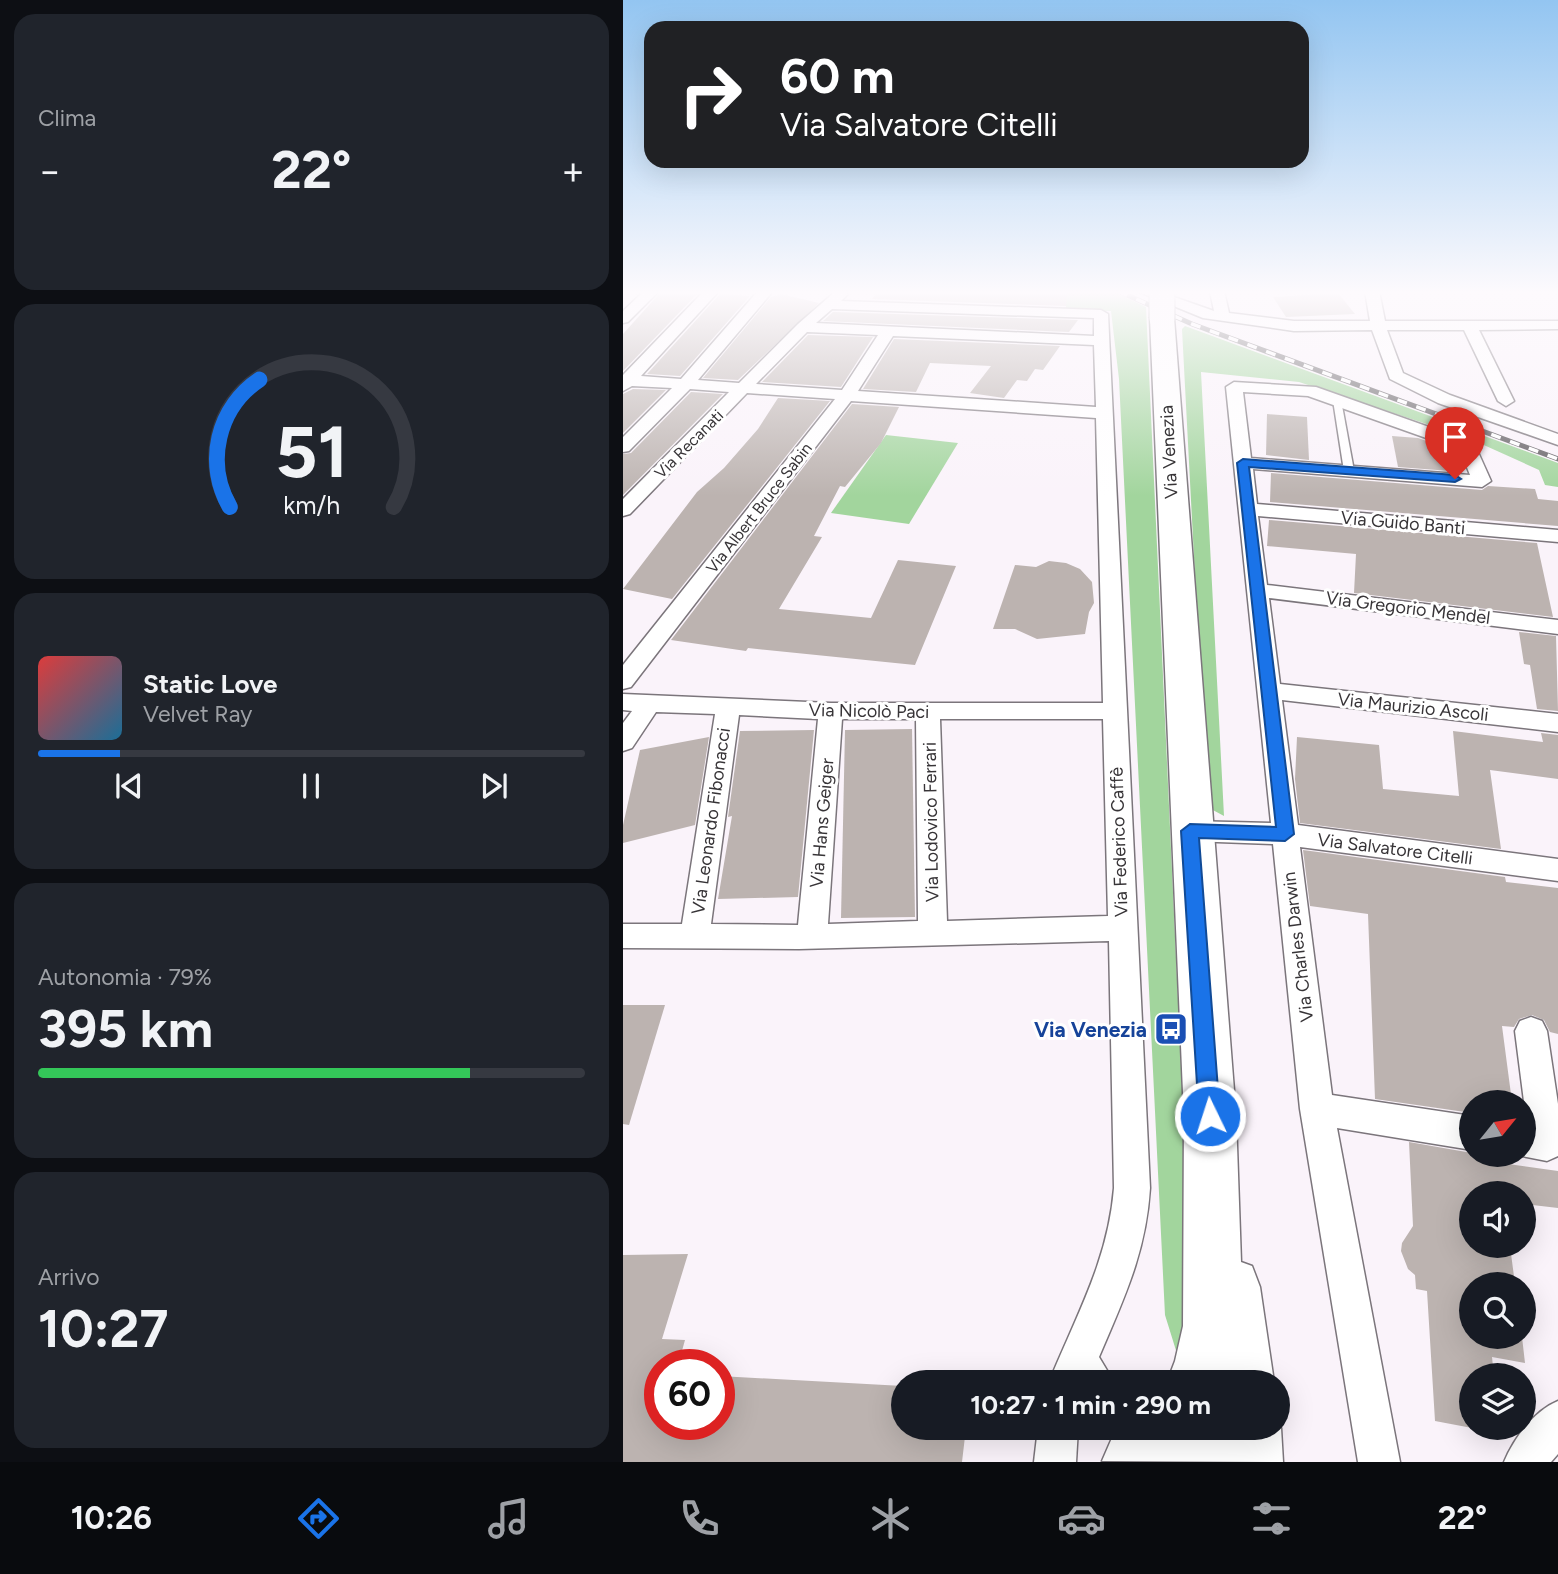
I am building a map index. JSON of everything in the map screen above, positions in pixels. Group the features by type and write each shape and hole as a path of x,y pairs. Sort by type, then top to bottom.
{"main road":[{"name":"Via Venezia","path":"1162,359 1210,1116"},
{"path":"1205,1370 1213,1326 1210,1116"},
{"path":"1210,1116 1242,1370"},
{"path":"1249,1440 1250,1462"}],"street":[{"path":"625,382 647,359"},
{"path":"623,447 707,359"},
{"name":"Via Recanati","path":"623,510 772,359"},
{"name":"Via Albert Bruce Sabin","path":"623,681 847,395 870,359"},
{"name":"Via Federico Caffè","path":"1082,1370 1129,1228 1132,1188 1102,359"},
{"path":"1390,359 1396,376 1404,381 1444,399 1558,440"},
{"path":"1486,359 1506,401"},
{"path":"625,382 1104,413"},
{"name":"Via Charles Darwin","path":"1336,400 1310,391 1234,387 1317,1109 1379,1462"},
{"path":"1243,463 1482,481 1468,447 1336,400"},
{"name":"Via Guido Banti","path":"1248,509 1558,536"},
{"name":"Via Gregorio Mendel","path":"1258,590 1558,626"},
{"name":"Via Maurizio Ascoli","path":"1269,691 1558,723"},
{"name":"Via Nicolò Paci","path":"623,702 831,711 1115,711"},
{"path":"623,742 649,704"},
{"name":"Via Leonardo Fibonacci","path":"695,935 728,707"},
{"name":"Via Hans Geiger","path":"812,936 831,711"},
{"name":"Via Lodovico Ferrari","path":"928,712 933,933"},
{"name":"Via Salvatore Citelli","path":"1190,831 1285,834 1558,870"},
{"path":"623,936 812,936 1122,928"},
{"path":"1531,1031 1547,1144 1537,1143"},
{"path":"1317,1109 1459,1131"},
{"path":"1525,1462 1558,1421"},
{"path":"1055,1462 1057,1440"}],"lane":[{"path":"1336,400 1349,471"}],"green space":[{"path":"1117,359 1148,359 1194,1348 1184,1370 1182,1370 1165,1315"},
{"path":"1184,359 1275,359 1558,463 1558,487 1545,485 1539,470 1466,437 1299,382 1201,372 1224,816 1211,809 1206,786"},
{"path":"886,435 958,443 909,524 831,513"}],"building":[{"path":"623,359 634,359 623,371"},
{"path":"660,359 695,359 680,376 647,374"},
{"path":"719,359 760,359 738,380 703,378"},
{"path":"784,359 859,359 841,387 762,382"},
{"path":"881,359 1051,359 1043,370 1035,369 1027,381 1017,380 1004,398 970,393 991,366 930,363 916,392 863,389"},
{"path":"633,389 666,390 623,433 623,394"},
{"path":"691,392 723,394 623,495 623,454 631,453"},
{"path":"778,398 830,401 672,599 623,589 697,492 724,468 758,429"},
{"path":"852,404 899,407 881,443 845,487 840,486 814,536 822,537 779,609 871,618 898,560 956,566 915,665 748,648 746,651 671,640"},
{"path":"1267,414 1307,417 1309,460 1266,455"},
{"path":"1392,436 1418,438 1444,447 1450,471 1398,467"},
{"path":"1271,473 1482,490 1488,486 1535,489 1538,499 1558,501 1558,526 1270,502"},
{"path":"1269,520 1537,543 1553,617 1354,593 1356,554 1267,546"},
{"path":"1049,561 1066,563 1080,569 1092,582 1094,603 1089,612 1085,634 1037,639 1015,629 993,629 1015,565 1036,567"},
{"path":"1519,632 1556,636 1558,711 1537,709 1530,665 1524,664"},
{"path":"912,729 915,917 841,918 845,730"},
{"path":"814,730 798,897 718,899 732,816 728,817 740,731"},
{"path":"1453,731 1543,742 1541,733 1558,735 1558,779 1490,770 1501,849 1300,823 1295,779 1297,737 1379,745 1383,789 1459,796"},
{"path":"709,737 695,825 623,843 623,825 640,750"},
{"path":"1303,850 1505,877 1506,882 1558,888 1558,1034 1550,1032 1544,1020 1532,1015 1519,1019 1514,1027 1502,1026 1510,1090 1459,1090 1459,1111 1375,1099 1368,914 1310,906"},
{"path":"623,1005 665,1005 629,1125 623,1124"},
{"path":"1409,1142 1459,1151 1459,1167 1530,1167 1558,1171 1558,1208 1536,1205 1536,1181 1459,1181 1459,1258 1512,1258 1513,1272 1459,1272 1459,1349 1523,1349 1525,1363 1492,1357 1493,1363 1459,1363 1459,1426 1435,1421 1427,1291 1416,1289 1415,1275 1408,1269 1401,1251 1402,1243 1413,1226"},
{"path":"688,1254 662,1339 685,1340 682,1349 644,1349 644,1440 735,1440 735,1377 891,1385 891,1440 965,1440 962,1462 623,1462 623,1255"}],"railway":[{"path":"1288,359 1558,459"}],"place":[{"name":"Via Venezia","path":"1171,1029"}],"route":[{"path":"1210,1116 1190,831 1285,834 1243,463 1455,479"}]}
